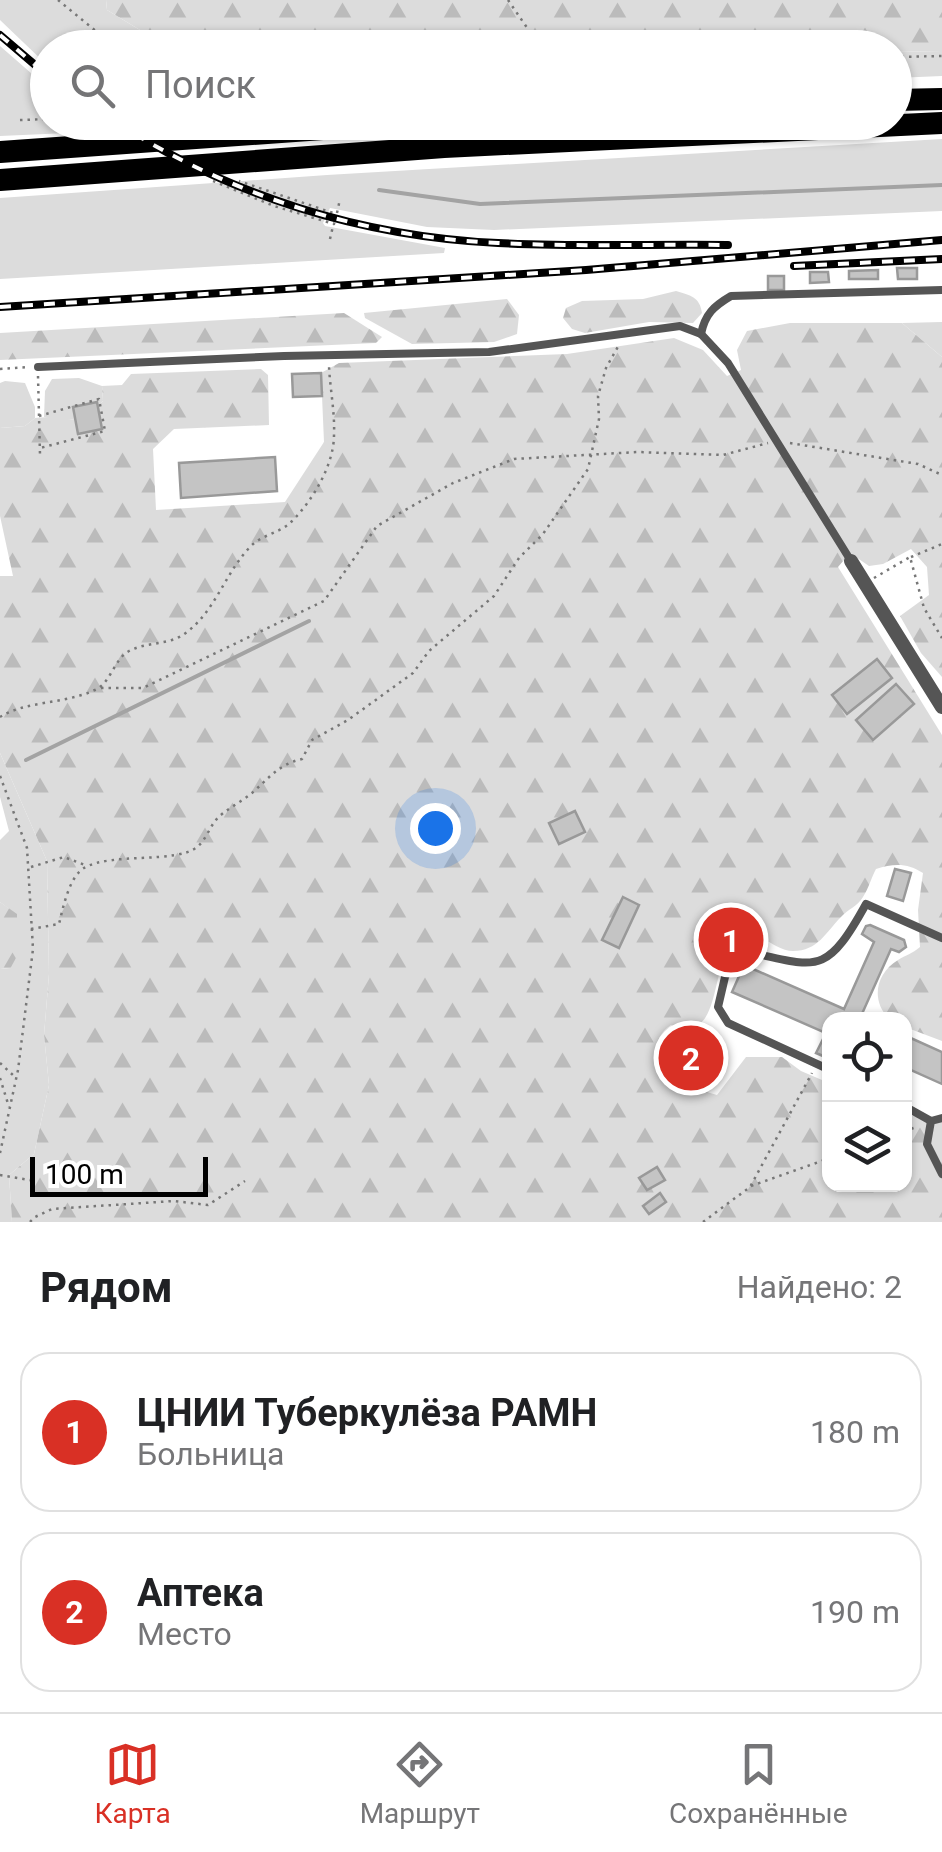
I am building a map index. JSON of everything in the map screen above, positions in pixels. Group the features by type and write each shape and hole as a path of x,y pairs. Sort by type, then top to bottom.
{"main road":[{"path":"912,100 942,99"},
{"path":"912,124 942,123"},
{"path":"0,152 168,140"},
{"path":"0,180 589,140"}],"street":[{"path":"851,560 942,707"}],"lane":[{"path":"701,334 704,318 716,304 732,296 942,290"},
{"path":"38,367 489,352 680,326 701,334 728,363 851,560"},
{"path":"822,1066 728,1024 718,1007 739,950 814,964 834,954 866,904 942,938"},
{"path":"912,1111 932,1122"},
{"path":"932,1122 942,1118"},
{"path":"932,1122 927,1144 942,1174"}],"path":[{"path":"58,0 95,30"},
{"path":"508,0 528,30"},
{"path":"912,57 942,56"},
{"path":"20,120 30,120"},
{"path":"330,239 340,199"},
{"path":"327,211 336,214"},
{"path":"324,221 334,224"},
{"path":"31,929 59,924 78,873 86,866 146,855 182,854 198,846 217,818 288,762 302,759 312,740 348,720 412,673 429,651 494,596 588,469 600,419 598,396 606,368 626,333"},
{"path":"101,688 125,653 186,634 211,605 252,544 287,526 302,509 332,453 329,355"},
{"path":"0,369 38,367 40,455"},
{"path":"39,416 99,399 106,431 40,448"},
{"path":"0,716 62,702 101,688 143,688 324,601 377,526 453,483 514,459 590,454 723,455 777,441 918,464 942,475"},
{"path":"865,583 942,544"},
{"path":"910,557 924,608 942,638"},
{"path":"0,776 27,848 32,969 0,1153"},
{"path":"30,868 64,857 86,866"},
{"path":"0,1063 16,1078"},
{"path":"750,1187 818,1064"},
{"path":"0,1078 10,1109"},
{"path":"912,1128 932,1122"},
{"path":"702,1222 750,1187 822,1161"},
{"path":"0,1175 36,1182"},
{"path":"30,1222 52,1209 174,1201 208,1205 245,1181"}],"green space":[{"path":"0,0 106,0 107,10 140,30 30,30 30,49 0,20"},
{"path":"106,0 942,0 942,51 912,52 912,30 140,30 107,10"},
{"path":"0,46 30,72 30,135 0,136"},
{"path":"942,51 942,76 912,77 912,52"},
{"path":"942,139 942,211 494,230 427,227 330,208 325,226 445,248 444,253 0,279 0,198"},
{"path":"676,291 699,303 702,313 693,323 649,322 585,333 572,329 563,318 566,308 582,301 643,299"},
{"path":"507,299 519,315 517,334 494,342 412,344 365,318 364,313"},
{"path":"344,313 382,337 376,343 0,360 0,333"},
{"path":"942,322 942,357 902,323"},
{"path":"790,323 902,323 942,357 942,677 921,653 900,616 929,595 927,567 911,549 883,564 869,566 850,553 838,567 942,735 942,1041 912,1030 912,1012 883,1012 880,1004 878,988 884,973 920,947 918,910 923,873 895,865 876,869 861,900 809,948 786,950 751,936 736,942 721,967 708,1014 700,1024 688,1028 671,1025 665,1030 656,1049 657,1064 662,1079 717,1095 746,1057 782,1057 822,1080 822,1192 912,1192 912,1116 942,1117 942,1222 12,1222 9,1175 34,1154 49,1085 44,1035 49,974 47,861 0,753 0,576 13,576 0,516 0,428 25,426 35,418 78,419 103,401 102,386 122,385 131,374 261,369 268,375 269,425 174,429 153,449 156,510 285,502 324,442 321,373 339,363 567,354 674,338 703,350 727,376 741,370 737,350 747,331","holes":["623,898 639,906 618,948 602,940"]},
{"path":"79,378 102,386 103,401 76,418 44,417 45,391 52,379"},
{"path":"0,383 25,383 35,407 35,418 25,426 0,428"},
{"path":"0,753 47,861 49,974 44,1035 49,1085 34,1154 9,1175 12,1222 0,1222 0,968 10,969 17,915 0,902 0,840 9,831 0,797"},
{"path":"0,902 17,914 17,956 10,969 0,968"}],"building":[{"path":"897,268 917,268 917,279 898,279"},
{"path":"878,270 878,279 849,279 849,271"},
{"path":"810,272 828,272 829,282 810,283"},
{"path":"768,276 784,276 784,290 768,290"},
{"path":"321,373 322,396 293,397 292,374"},
{"path":"97,402 102,429 78,434 73,407"},
{"path":"275,457 277,491 181,498 179,463"},
{"path":"877,659 892,678 847,714 832,695"},
{"path":"896,684 914,704 873,740 856,720"},
{"path":"575,811 585,832 559,844 549,823"},
{"path":"895,869 911,873 903,901 887,896"},
{"path":"623,897 639,905 619,948 602,940"},
{"path":"866,926 904,940 906,947 899,952 891,949 863,1012 822,1012 822,1031 732,992 744,965 844,1009 874,942 862,934"},
{"path":"678,1032 719,1050 705,1083 663,1065"},
{"path":"912,1039 942,1052 942,1084 912,1071"},
{"path":"657,1167 665,1180 647,1190 639,1178"},
{"path":"660,1193 666,1202 649,1214 643,1206"}],"waterway":[{"path":"379,190 480,204 942,185"},
{"path":"26,760 309,621"}],"railway":[{"path":"0,35 30,61"},
{"path":"146,140 251,191 348,222 398,232 527,244 728,245"},
{"path":"0,307 586,270 942,240"},
{"path":"794,266 942,259"}],"place":[{"name":"ЦНИИ Туберкулёза РАМН","path":"731,940"},
{"name":"Аптека","path":"691,1058"}]}
